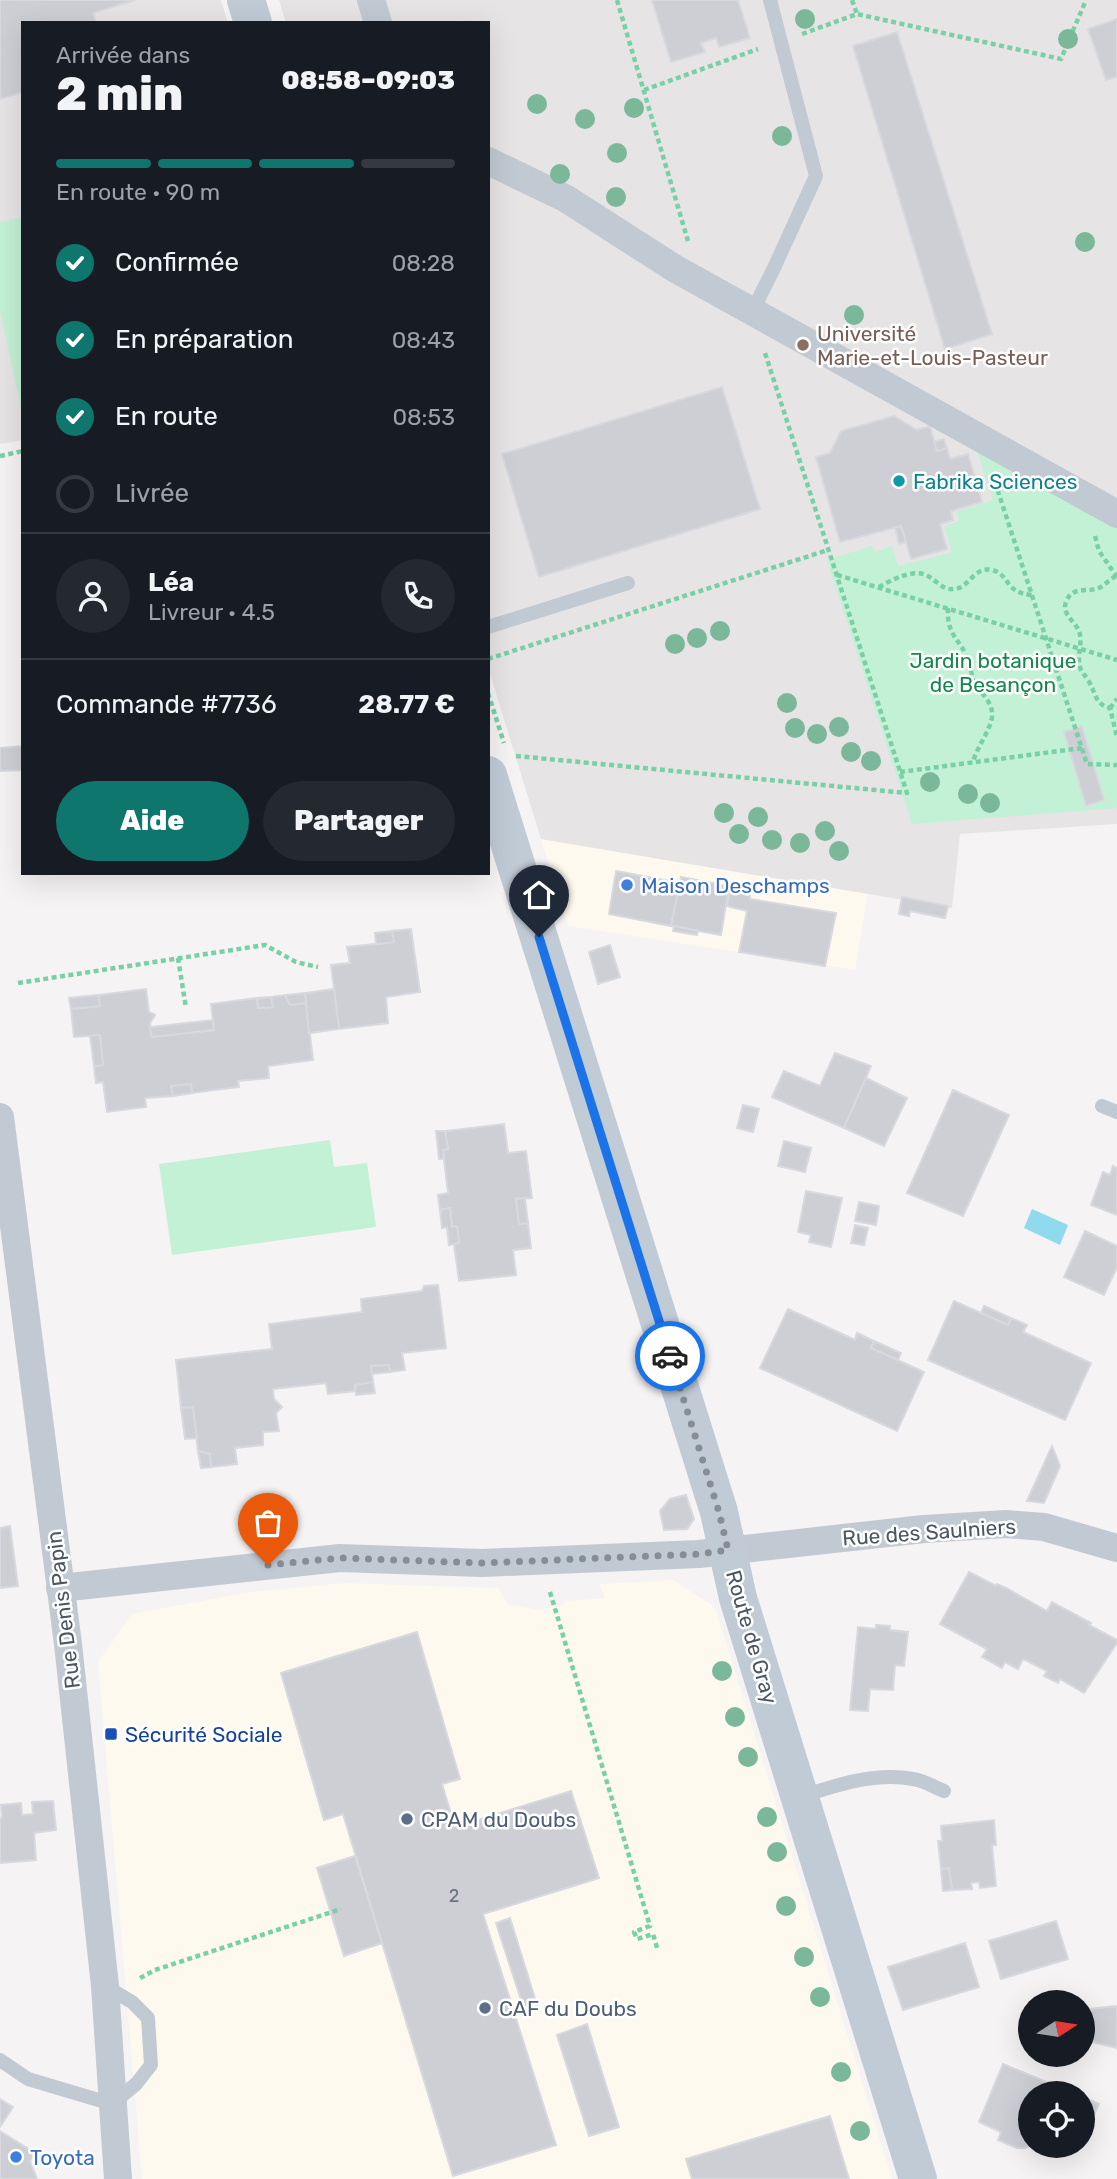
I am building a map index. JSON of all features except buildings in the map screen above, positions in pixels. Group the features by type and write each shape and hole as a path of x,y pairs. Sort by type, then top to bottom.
{"main road":[{"path":"246,0 252,21"},
{"name":"Route de Gray","path":"498,765 719,1512 738,1598 918,2179"}],"street":[{"path":"371,0 377,21"},
{"path":"490,162 565,198 674,268 1117,513"},
{"name":"Rue Denis Papin","path":"0,1117 60,1588 118,1985 112,2104 103,2179"},
{"name":"Rue des Saulniers","path":"60,1588 340,1558 482,1563 699,1554 924,1529 1006,1524 1044,1527 1117,1548"},
{"name":"Rue Denis Papin","path":"112,2104 118,2179"}],"lane":[{"path":"752,312 816,176 769,0"},
{"path":"490,626 628,583"},
{"path":"1102,1106 1117,1112"},
{"path":"800,1797 878,1777 915,1779 944,1791"},
{"path":"0,2060 28,2079 112,2104 136,2084 150,2065 148,2018 118,1985"}],"path":[{"path":"617,0 698,279"},
{"path":"852,0 857,14"},
{"path":"644,90 857,14 1061,59 1086,0"},
{"path":"498,765 907,793 752,312"},
{"path":"981,438 1087,764 1117,765"},
{"path":"0,456 21,451"},
{"path":"490,658 828,550"},
{"path":"877,587 914,573 929,576 945,588 958,589 976,573 985,569 1001,574 1012,589 1021,594 1032,595"},
{"path":"836,575 1117,660"},
{"path":"1116,576 1097,589 1080,590 1069,597 1065,608 1080,633 1078,648 1081,671 1089,680 1095,698 1100,704 1110,708 1117,737"},
{"path":"948,608 948,625 969,661 974,683 992,712 973,762"},
{"path":"1110,708 1117,699"},
{"path":"900,772 1082,748"},
{"path":"18,983 265,944 296,962 318,967"},
{"path":"178,958 186,1008"},
{"path":"541,1560 650,1926 634,1932 637,1939 653,1934 658,1951"},
{"path":"118,1985 155,1970 341,1909"}],"shaded area":[{"path":"0,0 221,0 227,21 21,21 21,440 0,444"},
{"name":"Université Marie-et-Louis-Pasteur","path":"279,0 1117,0 1117,824 960,834 952,908 541,839 490,673 490,21 285,21"},
{"path":"541,839 868,894 855,970 568,926"},
{"path":"673,1580 715,1607 892,2179 142,2179 98,1662 132,1614 249,1592 346,1583 498,1588 508,1604 539,1610 560,1606 567,1601 605,1598 599,1584"}],"green space":[{"path":"21,217 21,408 0,311 0,222"},
{"name":"Jardin botanique de Besançon","path":"975,444 1117,520 1117,808 912,824 827,560 872,546 875,552 892,546 898,566 952,552 944,526 959,521 956,512 993,500"},
{"path":"330,1140 334,1167 367,1163 376,1227 172,1255 159,1164"}],"water":[{"path":"1032,1209 1068,1225 1060,1245 1024,1228"}],"way so far":[{"path":"268,1565 340,1558 482,1563 699,1554 728,1550 719,1512 670,1356"}],"place":[{"name":"Université Marie-et-Louis-Pasteur","path":"803,345"},
{"name":"Fabrika Sciences","path":"899,481"},
{"name":"Maison Deschamps","path":"627,885"},
{"name":"Sécurité Sociale","path":"111,1734"},
{"name":"CPAM du Doubs","path":"407,1819"},
{"name":"CAF du Doubs","path":"485,2008"},
{"name":"Toyota","path":"16,2157"}],"route":[{"path":"539,937 670,1356"}]}
